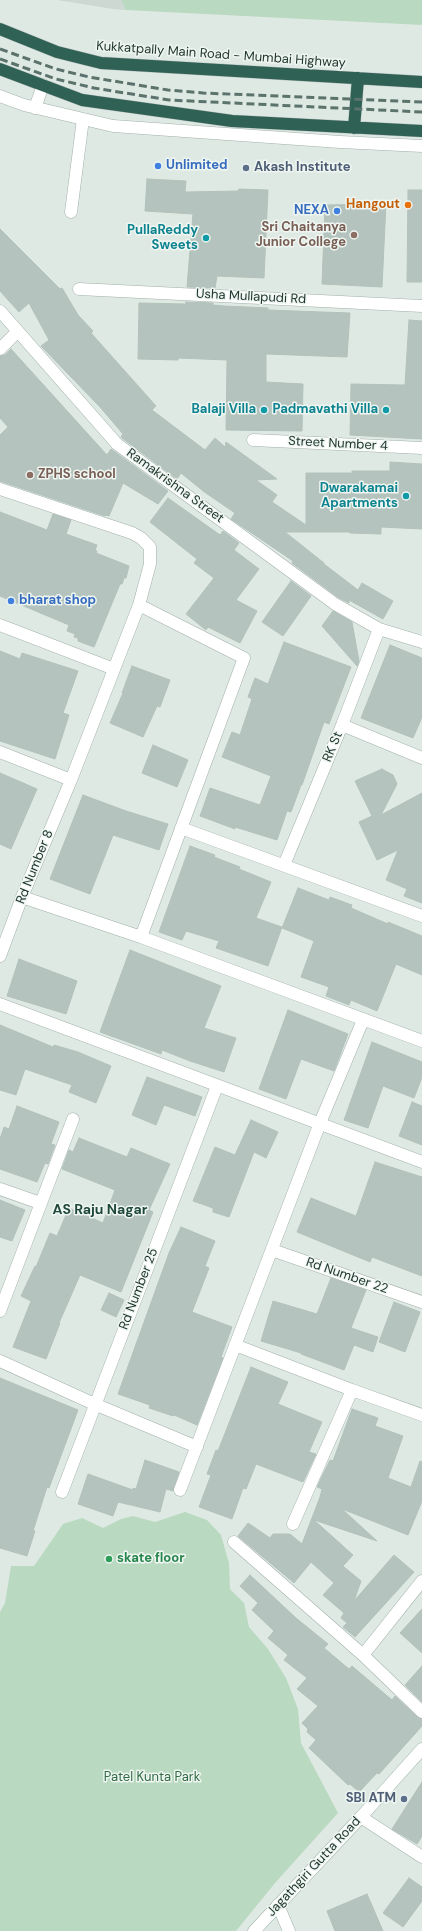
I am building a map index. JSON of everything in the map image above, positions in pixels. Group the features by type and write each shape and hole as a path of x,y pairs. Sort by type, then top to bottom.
{"highway":[{"name":"Kukkatpally Main Road - Mumbai Highway","path":"0,29 57,52 101,63 422,82"},
{"path":"0,69 82,100 232,121 422,132"},
{"path":"354,128 358,78"}],"street":[{"path":"35,108 43,85"},
{"path":"0,96 35,108 113,126 340,142 422,146"},
{"path":"71,212 83,119"},
{"name":"Usha Mullapudi Rd","path":"79,289 422,306"},
{"name":"Ramakrishna Street","path":"0,311 117,444 335,604 379,629 422,642"},
{"path":"0,349 17,332"},
{"name":"Street Number 4","path":"253,440 422,448"},
{"name":"Rd Number 8","path":"0,489 132,533 141,538 150,547 150,564 139,605 71,780 22,897 0,956"},
{"path":"139,605 244,658 141,937"},
{"path":"0,625 114,669"},
{"name":"RK St","path":"284,864 342,725 379,629"},
{"path":"342,725 422,758"},
{"path":"0,752 71,780"},
{"path":"181,828 284,864 422,916"},
{"path":"22,897 141,937 422,1041"},
{"path":"0,1004 422,1162"},
{"path":"180,1490 320,1123 363,1020"},
{"name":"Rd Number 25","path":"62,1492 217,1086"},
{"path":"0,1311 73,1119"},
{"path":"0,1188 40,1204"},
{"name":"Rd Number 22","path":"272,1250 422,1302"},
{"path":"235,1345 422,1415"},
{"path":"0,1362 96,1405 197,1447"},
{"path":"293,1524 352,1390"},
{"path":"234,1542 363,1655 422,1712"},
{"path":"363,1655 422,1581"},
{"name":"Jagathgiri Gutta Road","path":"254,1931 361,1817 422,1749"},
{"path":"361,1817 422,1857"},
{"path":"278,1905 289,1931"}],"shaded area":[{"path":"57,0 121,0 126,10 113,9"}],"green space":[{"path":"121,0 422,0 422,25 126,10"},
{"name":"Patel Kunta Park","path":"185,1512 207,1520 221,1535 229,1563 230,1589 244,1603 249,1627 268,1649 286,1678 298,1709 301,1743 338,1813 275,1883 236,1931 0,1931 0,1612 5,1603 11,1566 34,1566 63,1524 82,1518 103,1528 121,1519 133,1516 155,1522"}],"building":[{"path":"147,179 186,181 185,192 238,191 239,189 268,190 264,278 217,276 215,288 187,287 193,214 145,211"},
{"path":"408,190 422,190 422,282 407,282"},
{"path":"386,204 382,287 322,284 325,205"},
{"path":"0,229 60,289 62,288 78,315 93,331 91,333 156,406 152,410 205,450 215,438 225,447 226,442 277,479 256,480 277,495 272,502 306,525 306,473 390,471 390,462 422,464 422,529 381,527 381,534 350,532 285,532 358,590 362,583 393,601 383,619 349,600 349,603 339,598 292,563 293,561 231,519 235,513 203,491 181,473 177,479 121,437 123,434 100,407 41,346 49,340 29,303 19,312 0,291"},
{"path":"186,302 213,303 213,305 224,306 268,308 268,310 350,313 347,357 266,354 266,382 303,384 302,431 226,430 227,360 178,358 178,360 138,359 139,303 186,304"},
{"name":"Padmavathi Villa","path":"409,320 422,321 422,439 350,435 351,384 405,385"},
{"path":"11,349 107,455 111,449 168,491 158,504 123,483 109,516 105,516 0,481 0,435 8,427 0,418 0,356 5,355"},
{"path":"168,498 220,535 223,531 239,543 234,550 259,569 236,600 257,611 240,643 208,627 206,630 186,614 214,578 194,563 197,559 150,522"},
{"path":"0,512 47,530 53,514 71,520 66,534 97,545 95,550 97,551 96,553 129,566 126,578 124,578 122,584 120,584 94,647 78,641 78,638 74,637 75,634 67,631 69,625 0,596"},
{"path":"291,581 311,596 283,636 262,622"},
{"path":"333,611 352,622 359,661 357,666 322,626"},
{"path":"284,642 351,667 329,724 324,722 302,785 291,812 287,811 277,840 235,827 235,829 200,816 210,788 260,805 271,776 222,757 232,732 240,735 252,699 248,697 255,678 268,684"},
{"path":"390,645 422,658 422,717 413,738 361,718"},
{"path":"0,651 20,659 22,653 78,671 63,713 69,715 55,759 0,741"},
{"path":"132,666 170,680 160,707 157,706 143,737 110,723 123,693"},
{"path":"153,745 188,760 177,787 142,773"},
{"path":"382,769 393,775 397,784 381,815 422,793 422,903 404,896 407,889 386,880 398,850 377,860 359,822 372,816 355,781"},
{"path":"0,773 37,789 11,849 0,844"},
{"path":"83,795 126,811 168,824 159,850 113,835 90,894 50,879"},
{"path":"190,846 215,855 214,857 240,867 239,869 271,882 256,918 282,927 268,966 216,948 219,941 186,931 182,940 159,932"},
{"path":"298,888 329,900 330,897 352,905 351,908 388,924 388,922 422,936 422,975 396,964 377,1011 351,1000 349,1005 326,996 329,987 301,977 314,941 282,928"},
{"path":"130,950 221,986 204,1028 236,1038 224,1072 162,1050 161,1054 100,1032"},
{"path":"19,959 77,981 66,1014 7,996"},
{"path":"288,1010 348,1034 334,1071 301,1059 286,1099 259,1089"},
{"path":"0,1025 53,1047 54,1045 78,1052 111,1066 96,1103 69,1092 72,1085 25,1069 16,1095 0,1090"},
{"path":"372,1042 422,1062 422,1077 414,1098 383,1086 368,1128 344,1120"},
{"path":"147,1077 202,1097 195,1116 164,1105 156,1125 132,1115"},
{"path":"412,1102 422,1106 422,1145 399,1136"},
{"path":"17,1106 59,1122 51,1144 55,1145 48,1164 45,1163 37,1182 0,1169 0,1139 4,1127 9,1129"},
{"path":"251,1120 278,1132 266,1158 254,1152 229,1217 213,1212 213,1208 193,1201 215,1147 235,1155"},
{"path":"79,1138 127,1157 131,1148 170,1164 149,1210 153,1212 121,1292 80,1275 59,1323 46,1359 13,1347 31,1301 21,1296 35,1266 36,1267 50,1233 57,1236 69,1208 103,1223 115,1190 62,1169 69,1150 73,1152"},
{"path":"375,1162 422,1177 422,1276 372,1257 370,1262 297,1232 311,1198 356,1216"},
{"path":"0,1200 25,1210 12,1241 0,1237"},
{"path":"181,1227 215,1241 205,1266 209,1268 192,1312 232,1327 221,1357 223,1358 197,1425 174,1415 173,1416 149,1408 150,1405 118,1394 169,1253"},
{"path":"331,1278 366,1290 351,1328 378,1337 373,1352 354,1345 344,1370 301,1353 261,1341 273,1301 317,1314"},
{"path":"109,1293 124,1300 116,1317 101,1310"},
{"path":"394,1302 420,1312 405,1352 379,1342"},
{"path":"251,1367 288,1382 278,1404 322,1422 309,1452 316,1454 303,1482 256,1464 246,1489 243,1488 232,1519 199,1507 211,1475 207,1474 216,1450 218,1451"},
{"path":"0,1378 78,1410 49,1488 47,1487 27,1556 0,1548"},
{"path":"352,1409 378,1418 375,1426 403,1436 388,1478 411,1487 420,1461 422,1462 422,1501 408,1535 342,1509 377,1541 314,1520 353,1555 343,1566 361,1581 354,1601 394,1555 414,1572 355,1637 343,1627 347,1623 341,1618 344,1613 323,1595 334,1583 311,1562 294,1583 238,1536 248,1523 270,1538 273,1534 290,1534 302,1544 320,1497 322,1489 317,1487 330,1460 333,1461"},
{"path":"145,1460 179,1472 173,1491 166,1489 160,1512 118,1502 113,1516 78,1504 88,1474 133,1490 133,1488 136,1489"},
{"path":"250,1575 296,1618 328,1644 324,1648 349,1669 352,1666 392,1700 395,1696 417,1717 422,1719 422,1726 379,1774 377,1773 359,1792 350,1784 348,1785 309,1748 316,1740 307,1732 308,1729 302,1723 318,1706 297,1689 307,1678 284,1660 288,1655 268,1638 274,1631 252,1610 258,1603 240,1586"},
{"path":"422,1609 422,1653 400,1633"},
{"path":"422,1666 422,1702 405,1685"},
{"path":"422,1782 422,1836 417,1844 392,1829"},
{"path":"409,1878 422,1887 422,1901 403,1927 383,1913"},
{"path":"367,1894 383,1931 335,1931 327,1911"}],"railway":[{"path":"0,49 56,69 89,77 168,90 203,93 422,102"},
{"path":"0,59 56,79 94,88 169,100 422,112"}],"place":[{"name":"Unlimited","path":"158,166"},
{"name":"Akash Institute","path":"246,168"},
{"name":"Hangout","path":"408,205"},
{"name":"NEXA","path":"337,211"},
{"name":"Sri Chaitanya Junior College","path":"354,235"},
{"name":"PullaReddy Sweets","path":"206,238"},
{"name":"Balaji Villa","path":"264,410"},
{"name":"Padmavathi Villa","path":"386,410"},
{"name":"ZPHS school","path":"30,475"},
{"name":"Dwarakamai Apartments","path":"406,496"},
{"name":"bharat shop","path":"11,601"},
{"name":"skate floor","path":"109,1559"},
{"name":"SBI ATM","path":"404,1799"}],"district":[{"name":"AS Raju Nagar","path":"100,1210"}]}
